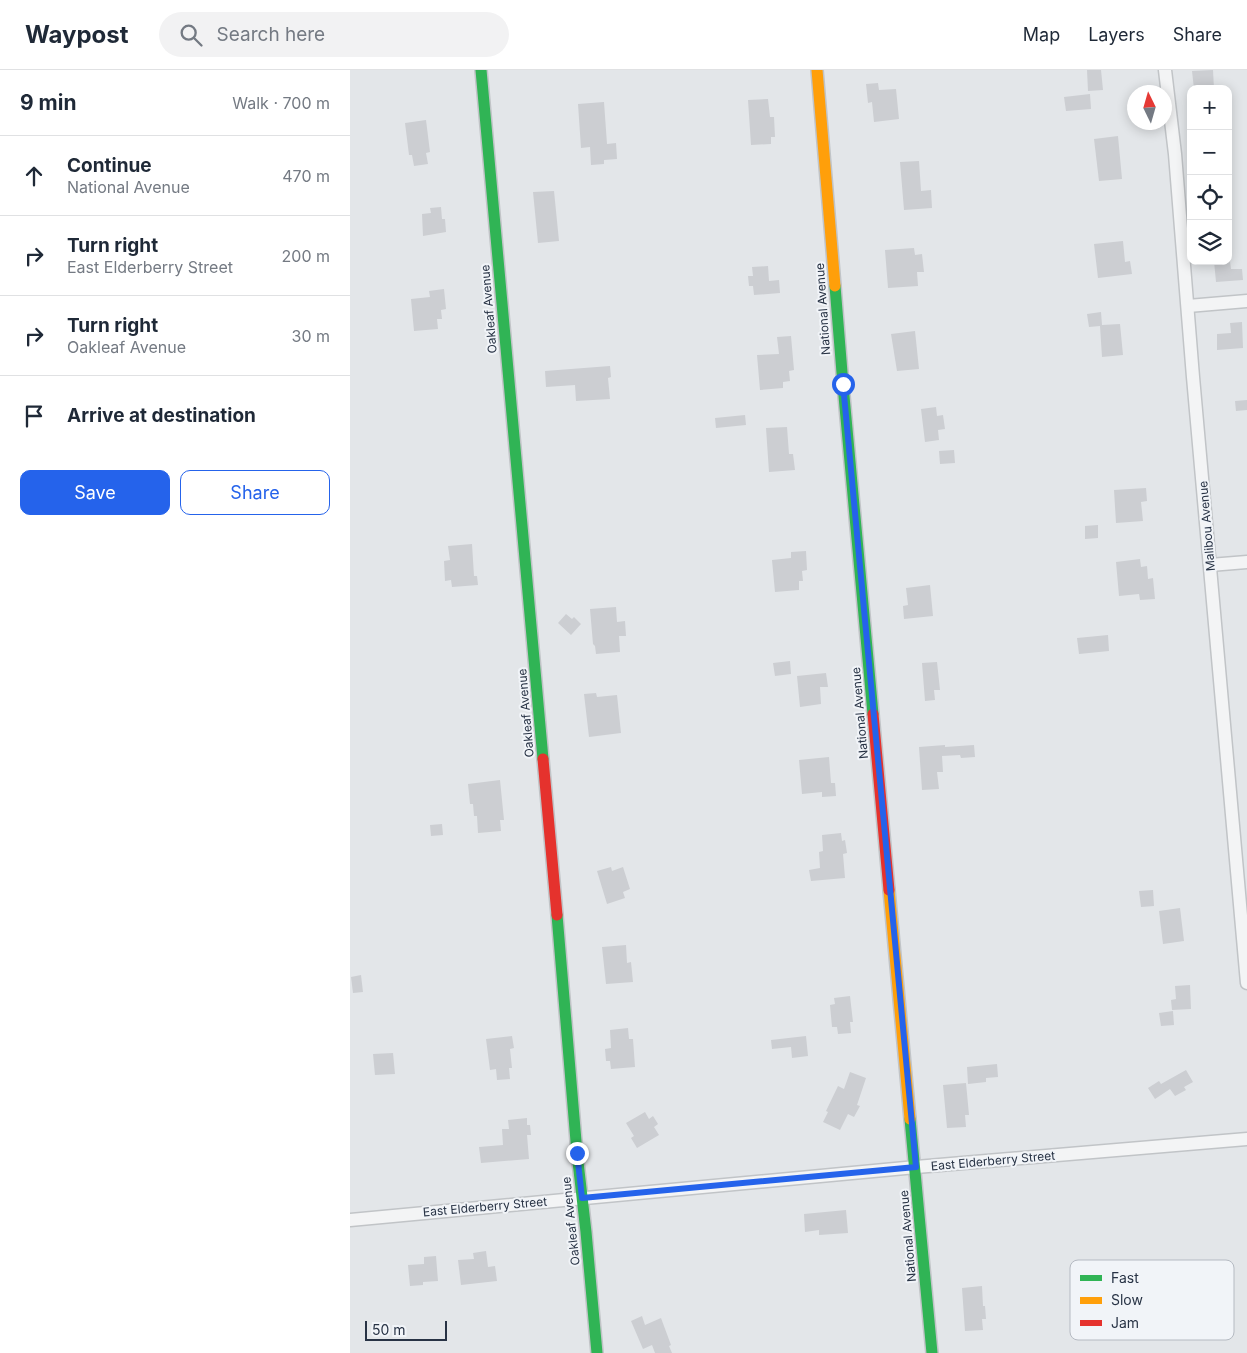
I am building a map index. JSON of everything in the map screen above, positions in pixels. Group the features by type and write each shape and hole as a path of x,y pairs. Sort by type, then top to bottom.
{"street":[{"name":"Oakleaf Avenue","path":"481,70 597,1353"},
{"name":"National Avenue","path":"817,70 844,394 932,1353"},
{"name":"Malibou Avenue","path":"1166,70 1175,154 1210,565 1243,897 1247,983"},
{"path":"1188,306 1247,301"},
{"path":"1210,565 1247,562"},
{"name":"East Elderberry Street","path":"350,1220 916,1167 1247,1139"}],"building":[{"path":"1087,70 1101,70 1103,90 1088,91"},
{"path":"1213,70 1214,85 1194,85 1192,71"},
{"path":"878,83 879,90 896,89 899,119 874,122 872,102 868,103 866,84"},
{"path":"1090,94 1091,109 1066,111 1064,97"},
{"path":"768,99 770,117 774,117 775,137 771,137 771,144 751,145 748,100"},
{"path":"604,102 607,144 616,143 617,159 604,160 604,164 591,165 590,147 581,148 578,104"},
{"path":"426,120 430,152 426,153 428,164 414,166 412,155 409,155 405,123"},
{"path":"1118,136 1122,179 1099,181 1094,139"},
{"path":"919,161 921,191 931,190 932,208 904,210 900,162"},
{"path":"554,191 559,241 538,243 533,192"},
{"path":"441,207 442,219 445,219 446,232 423,236 422,214 431,213 430,208"},
{"path":"1123,241 1125,262 1130,261 1132,274 1098,278 1094,244"},
{"path":"914,248 915,255 922,254 924,272 917,272 918,286 888,288 885,250"},
{"path":"1214,265 1230,265 1231,269 1242,269 1243,280 1216,282"},
{"path":"768,266 769,281 779,280 780,293 754,295 753,286 749,286 748,276 753,276 752,267"},
{"path":"444,289 446,309 441,310 442,319 437,319 438,329 414,331 411,299 430,297 429,291"},
{"path":"1101,312 1102,325 1120,324 1123,355 1102,357 1100,326 1089,327 1087,314"},
{"path":"1242,322 1243,348 1217,350 1217,334 1231,333 1230,323"},
{"path":"915,331 919,369 897,371 891,334"},
{"path":"791,336 794,370 789,371 790,381 783,382 783,388 760,390 757,355 779,354 777,337"},
{"path":"610,366 611,377 608,378 610,399 576,401 575,385 546,387 545,371"},
{"path":"1247,400 1247,410 1236,411 1235,401"},
{"path":"936,407 937,416 943,415 945,429 938,430 939,440 925,442 921,409"},
{"path":"745,415 746,425 716,428 715,418"},
{"path":"787,427 789,454 793,454 795,470 769,472 766,428"},
{"path":"954,450 955,463 940,464 939,451"},
{"path":"1146,488 1147,501 1141,502 1143,521 1116,523 1114,490"},
{"path":"1098,525 1098,538 1085,539 1085,526"},
{"path":"472,544 474,576 477,576 478,585 452,587 451,580 445,581 444,561 450,560 448,546"},
{"path":"806,551 807,570 802,571 803,581 799,581 799,590 775,592 772,560 791,558 791,552"},
{"path":"1140,559 1141,567 1147,566 1148,579 1153,578 1155,599 1140,600 1139,594 1119,596 1116,562"},
{"path":"930,585 933,616 904,619 903,606 908,605 906,588"},
{"path":"616,607 617,622 625,621 626,636 619,636 620,652 596,654 593,644 590,609"},
{"path":"566,614 572,619 574,617 581,624 571,635 558,623"},
{"path":"1108,635 1109,651 1079,654 1077,638"},
{"path":"790,661 791,674 775,676 773,663"},
{"path":"937,662 940,690 934,690 935,700 925,701 922,663"},
{"path":"826,673 828,687 820,687 821,704 800,707 797,676"},
{"path":"596,693 597,697 617,695 621,733 589,737 584,694"},
{"path":"945,745 945,747 974,745 975,757 961,758 960,755 942,756 943,772 937,772 939,789 922,790 919,747"},
{"path":"829,757 831,783 835,783 836,796 822,797 822,792 802,794 799,760"},
{"path":"500,780 504,820 500,820 501,831 478,833 477,816 474,816 473,804 470,804 468,784"},
{"path":"442,824 443,835 431,836 430,825"},
{"path":"841,833 842,841 845,840 847,853 843,854 845,878 811,881 809,870 820,868 819,852 823,851 822,835"},
{"path":"611,867 612,871 623,867 630,889 623,892 625,898 607,904 597,871"},
{"path":"1153,890 1154,906 1141,907 1139,891"},
{"path":"1180,908 1184,941 1163,944 1159,911"},
{"path":"626,945 627,963 631,962 633,982 606,984 602,947"},
{"path":"361,975 363,992 353,993 351,977"},
{"path":"1190,985 1191,1009 1172,1010 1171,1000 1176,999 1175,986"},
{"path":"850,996 853,1022 850,1022 851,1033 838,1034 837,1027 832,1027 830,1005 835,1004 834,998"},
{"path":"1173,1011 1174,1025 1161,1026 1159,1013"},
{"path":"628,1028 629,1039 633,1039 635,1067 611,1069 610,1061 606,1061 605,1049 611,1048 610,1030"},
{"path":"512,1036 514,1048 510,1049 512,1068 509,1068 510,1079 497,1080 496,1069 490,1070 486,1039"},
{"path":"806,1036 808,1056 792,1058 791,1047 772,1049 771,1040"},
{"path":"393,1053 395,1074 375,1075 373,1054"},
{"path":"997,1064 998,1077 986,1078 986,1082 968,1084 967,1067"},
{"path":"1186,1070 1193,1082 1184,1087 1186,1090 1175,1096 1170,1089 1155,1099 1148,1088 1159,1081 1161,1084"},
{"path":"850,1072 866,1078 857,1105 860,1106 854,1117 848,1114 840,1130 823,1122 838,1086 844,1089"},
{"path":"966,1083 969,1115 965,1115 966,1127 947,1128 943,1085"},
{"path":"645,1112 649,1119 653,1116 658,1124 654,1127 659,1135 637,1148 631,1138 634,1136 626,1123"},
{"path":"527,1118 527,1125 530,1125 531,1135 527,1135 529,1159 481,1163 479,1147 503,1145 502,1129 509,1129 508,1120"},
{"path":"846,1210 848,1233 819,1235 819,1230 805,1232 804,1214"},
{"path":"486,1251 488,1267 495,1266 497,1281 461,1285 458,1260 474,1259 473,1253"},
{"path":"436,1256 438,1281 423,1282 423,1285 410,1286 408,1265 424,1264 424,1257"},
{"path":"982,1286 986,1319 982,1319 983,1330 965,1331 962,1288"},
{"path":"642,1316 645,1325 661,1318 672,1353 655,1353 652,1345 643,1349 631,1321"}],"traffic: fast":[{"path":"481,70 543,759"},
{"path":"835,286 873,714"},
{"path":"557,915 577,1153 597,1353"},
{"path":"910,1119 932,1353"}],"traffic: slow":[{"path":"817,70 835,286"},
{"path":"889,890 910,1119"}],"traffic: jam":[{"path":"873,714 889,890"},
{"path":"543,759 557,915"}],"route":[{"path":"577,1153 582,1198 916,1167 843,384"}]}
